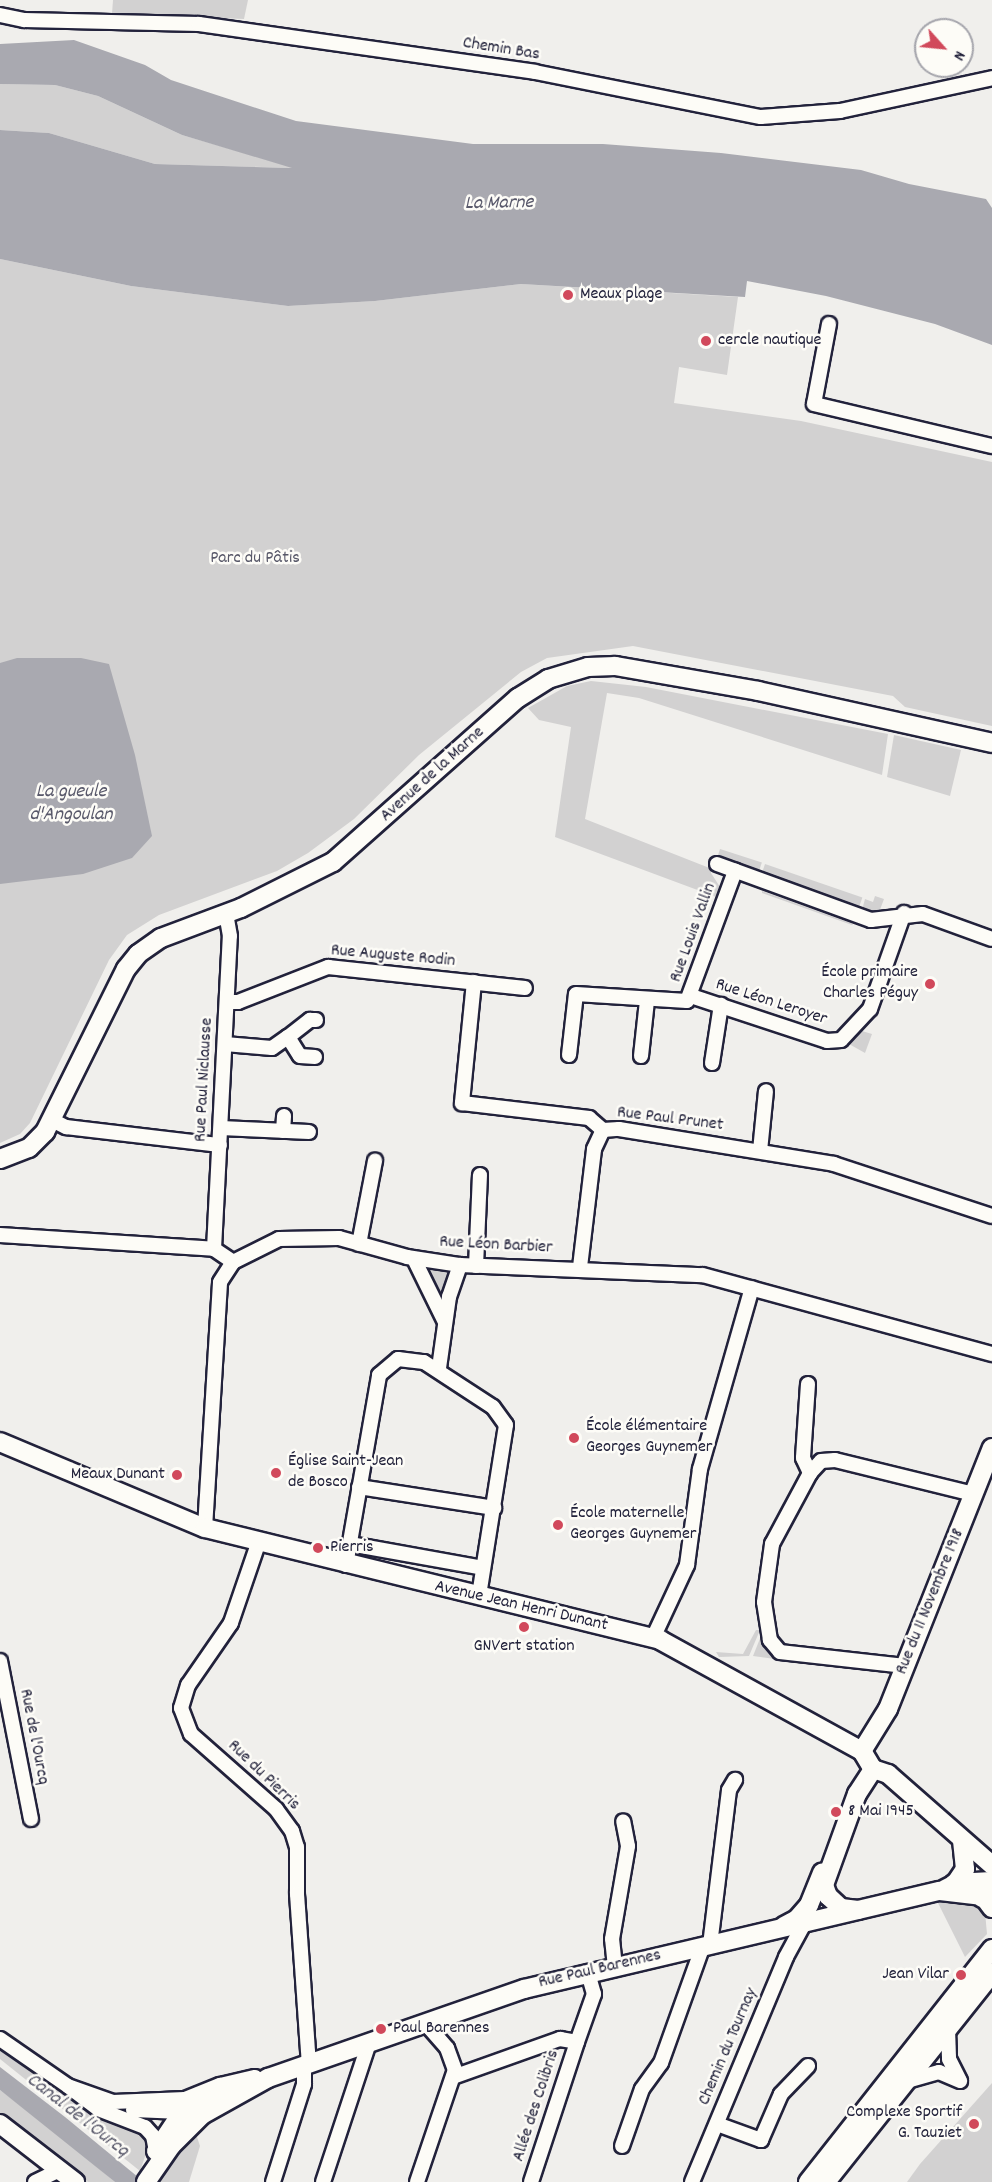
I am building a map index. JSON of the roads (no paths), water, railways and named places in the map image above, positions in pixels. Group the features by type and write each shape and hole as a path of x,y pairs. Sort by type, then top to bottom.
{"main road":[{"path":"947,1887 990,1895"}],"street":[{"name":"Chemin Bas","path":"0,15 24,20 199,24 535,72 761,117 840,111 992,78"},
{"path":"829,324 814,404 992,446"},
{"name":"Avenue de la Marne","path":"0,1159 29,1148 52,1120 126,969 138,954 161,938 307,878 333,862 518,698 548,679 579,669 615,666 721,685 992,743"},
{"name":"Rue Louis Vallin","path":"717,864 871,920 904,914 923,914 992,939"},
{"name":"Rue Louis Vallin","path":"569,1055 576,994 682,1004 691,996 735,872"},
{"name":"Rue Paul Niclausse","path":"214,1249 230,936 226,913"},
{"name":"Rue Léon Leroyer","path":"691,996 827,1041 841,1040 870,1009 904,914"},
{"name":"Rue Auguste Rodin","path":"227,1002 238,1002 328,967 525,988"},
{"name":"Rue Paul Prunet","path":"474,982 462,1103 589,1118 603,1130 619,1129 834,1164 992,1216"},
{"path":"641,1056 646,1001"},
{"path":"712,1063 721,1005"},
{"path":"225,1044 272,1048 310,1020 316,1020"},
{"path":"288,1038 300,1056 315,1057"},
{"path":"760,1151 766,1091"},
{"path":"283,1131 284,1116"},
{"path":"52,1120 66,1126 220,1145"},
{"path":"221,1128 309,1132"},
{"path":"580,1267 594,1149 603,1130"},
{"path":"359,1244 375,1161"},
{"path":"476,1266 480,1175"},
{"path":"0,1235 214,1249 233,1262 219,1282 205,1528"},
{"name":"Rue Léon Barbier","path":"233,1262 265,1243 292,1236 339,1238 414,1258 460,1265 674,1271 752,1288 992,1354"},
{"path":"414,1258 446,1324"},
{"path":"439,1368 449,1297 460,1265"},
{"path":"653,1638 687,1564 698,1474 752,1288"},
{"path":"346,1565 377,1384 384,1368 399,1359 439,1368 503,1418 506,1432 478,1596"},
{"path":"808,1384 803,1458 810,1473"},
{"name":"Avenue Jean Henri Dunant","path":"0,1442 205,1528 346,1565 653,1638 862,1750"},
{"name":"Rue du 11 Novembre 1918","path":"862,1750 881,1725 992,1448"},
{"path":"905,1666 789,1655 770,1640 764,1602 766,1563 778,1528 810,1473 821,1461 835,1460 973,1494"},
{"path":"359,1487 494,1508"},
{"name":"Rue du Pierris","path":"259,1541 231,1623 188,1685 181,1708 190,1734 276,1809 292,1832 297,1847 297,1894 307,2065 304,2084 273,2182"},
{"path":"350,1544 483,1568"},
{"name":"Rue de l'Ourcq","path":"0,1661 31,1819"},
{"path":"862,1750 873,1769 888,1774 992,1865"},
{"path":"858,1910 841,1908 828,1896 824,1885 857,1794 873,1769"},
{"path":"622,2146 642,2089 661,2063 706,1945 729,1790 735,1780"},
{"path":"615,1967 612,1939 628,1846 623,1821"},
{"path":"947,1887 966,1862 962,1840"},
{"path":"780,1928 797,1919 809,1905 826,1862 834,1853"},
{"name":"Chemin du Tournay","path":"692,2182 802,1926 814,1910 824,1885"},
{"name":"Rue Paul Barennes","path":"148,2176 183,2112 262,2077 307,2065 524,1989 780,1928 802,1926 947,1887"},
{"path":"808,2182 992,1949"},
{"name":"Allée des Colibris","path":"531,2182 594,1994 588,1972"},
{"path":"826,2182 992,1973"},
{"path":"417,2182 455,2070 447,2048 425,2023"},
{"path":"908,2080 939,2072 960,2081 949,2059 948,2029"},
{"path":"0,2039 68,2086 78,2098 145,2127 164,2148"},
{"name":"Allée des Colibris","path":"453,2077 560,2039 578,2042"},
{"path":"323,2182 369,2043"},
{"path":"717,2124 761,2140 781,2094 808,2066"},
{"name":"Rue Paul Barennes","path":"68,2086 113,2102 159,2101 183,2112 262,2077"},
{"path":"109,2113 138,2109 183,2112"},
{"path":"0,2124 75,2182"},
{"path":"35,2182 60,2170"}],"water":[{"name":"La Marne","path":"74,40 145,65 171,80 296,121 473,144 603,144 721,153 861,170 909,184 986,199 992,208 992,345 935,324 826,296 747,281 745,297 521,284 375,301 288,306 131,286 0,259 0,130 49,133 155,164 292,168 182,135 98,96 55,85 0,84 0,44"},
{"name":"La gueule d'Angoulan","path":"17,658 81,658 109,664 135,755 152,836 132,858 83,874 0,884 0,663"},
{"path":"0,2067 144,2182 115,2182 0,2090"}],"place":[{"name":"Meaux plage","path":"568,295"},
{"name":"cercle nautique","path":"706,341"},
{"name":"École primaire Charles Péguy","path":"930,984"},
{"name":"École élémentaire Georges Guynemer","path":"574,1438"},
{"name":"Église Saint-Jean de Bosco","path":"276,1473"},
{"name":"Meaux Dunant","path":"177,1475"},
{"name":"École maternelle Georges Guynemer","path":"558,1525"},
{"name":"Pierris","path":"318,1548"},
{"name":"GNVert station","path":"524,1627"},
{"name":"8 Mai 1945","path":"836,1812"},
{"name":"Jean Vilar","path":"961,1975"},
{"name":"Paul Barennes","path":"381,2029"},
{"name":"Complexe Sportif G. Tauziet","path":"974,2124"}],"park label":[{"name":"Parc du Pâtis","path":"255,559"}],"water label":[{"name":"Canal de l'Ourcq","path":"77,2116"}]}
